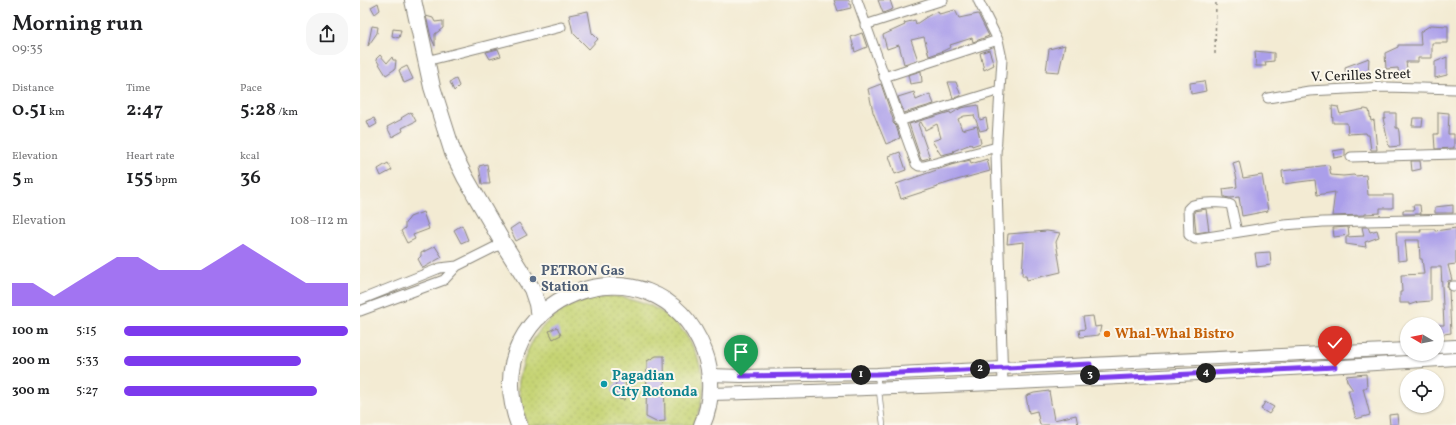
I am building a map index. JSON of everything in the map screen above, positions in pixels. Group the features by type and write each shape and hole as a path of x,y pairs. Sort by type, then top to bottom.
{"highway":[{"path":"413,0 432,87 453,153 503,243 532,288 539,317"},
{"path":"519,425 512,402 511,389 514,363 523,338 539,317 561,299 594,287 612,286 630,288 648,293 658,298 678,312 690,325 700,340 710,375 710,394 705,419 702,425"},
{"path":"532,288 542,296 561,299"}],"main road":[{"path":"1444,347 1456,346"},
{"path":"710,375 877,374 1400,348"},
{"path":"710,394 1003,384 1456,359"},
{"path":"1090,364 1090,379"}],"street":[{"path":"857,0 899,121 914,160 919,166 996,147"},
{"path":"865,25 943,0"},
{"path":"978,0 998,40 1002,59 996,147 1003,384"},
{"path":"426,62 561,27"},
{"path":"884,77 998,40"},
{"name":"V. Cerilles Street","path":"1268,98 1309,92 1384,87 1456,89"},
{"path":"899,121 1000,90"},
{"path":"1351,156 1456,154"},
{"path":"1237,232 1231,205 1229,204 1223,202 1192,205 1188,209 1189,235 1195,239 1284,225 1323,222 1456,219"},
{"path":"360,300 440,268 457,266 503,243"},
{"path":"360,311 444,280 457,266"}],"lane":[{"path":"877,374 883,425"}],"path":[{"path":"1215,54 1216,0"}],"green space":[{"path":"604,296 623,297 642,302 673,320 685,334 694,349 700,367 703,386 695,425 527,425 520,398 519,384 527,353 533,340 551,318 563,310 589,299"}],"building":[{"path":"834,0 849,0 851,8 838,11"},
{"path":"878,0 890,0 893,9 883,13"},
{"path":"378,3 380,10 375,14 371,7"},
{"path":"955,10 959,18 978,14 989,36 973,42 972,38 950,45 951,47 929,56 924,37 911,40 918,60 904,64 899,45 887,49 883,35 905,25 904,23 915,20 916,24 938,11 939,14"},
{"path":"588,11 592,33 598,39 589,49 573,33 569,15"},
{"path":"426,16 433,18 435,22 443,21 443,28 435,34 435,46 431,37"},
{"path":"1431,25 1448,26 1448,43 1432,43 1432,58 1418,58 1418,62 1406,62 1408,75 1399,76 1398,68 1386,69 1385,53 1398,47 1398,45 1421,45 1420,32"},
{"path":"372,26 378,27 377,33 368,46"},
{"path":"393,29 401,30 399,38 392,36"},
{"path":"862,33 867,47 855,52 851,37"},
{"path":"1065,45 1059,72 1046,71 1049,49"},
{"path":"498,49 501,56 490,59 486,52"},
{"path":"989,50 994,65 984,70 980,53"},
{"path":"1255,51 1274,53 1274,61 1265,62 1266,66 1256,66"},
{"path":"380,55 387,63 392,57 393,60 396,60 395,69 386,75 376,59"},
{"path":"1447,57 1447,75 1435,78 1435,62"},
{"path":"1369,58 1368,75 1346,78 1345,67"},
{"path":"407,66 413,79 404,83 399,70"},
{"path":"921,71 922,82 910,84 908,75"},
{"path":"456,79 459,86 454,91 450,82"},
{"path":"1204,81 1206,91 1191,94 1190,83"},
{"path":"948,82 956,82 961,96 953,98"},
{"path":"881,84 893,123 896,126 900,138 886,144 873,112 868,89"},
{"path":"914,92 916,100 930,94 934,104 904,113 898,97"},
{"path":"978,105 980,120 986,118 988,129 980,131 974,115 964,116 958,119 962,130 977,126 981,143 972,146 971,144 953,151 954,152 941,155 932,141 941,138 937,124 925,130 921,122 918,124 930,158 921,160 909,124 950,112 951,114 961,108"},
{"path":"1332,106 1338,107 1340,114 1365,109 1369,110 1371,121 1374,120 1377,150 1371,150 1369,135 1366,133 1348,134 1347,123 1333,123"},
{"path":"411,112 416,121 402,128 403,131 392,137 387,127"},
{"path":"1438,112 1449,113 1448,134 1454,134 1454,148 1435,149 1434,134 1438,134"},
{"path":"1385,113 1396,113 1396,128 1398,128 1399,132 1400,146 1389,147 1383,118 1385,118"},
{"path":"374,118 377,124 370,128 367,121"},
{"path":"1413,118 1423,118 1422,126 1412,126"},
{"path":"1345,149 1345,156 1334,158 1333,151"},
{"path":"900,152 906,170 895,174 889,156"},
{"path":"987,159 990,171 957,180 901,199 896,184 951,165 970,160 971,164"},
{"path":"1239,161 1243,178 1262,175 1268,211 1242,216 1239,197 1224,197 1223,189 1237,187 1237,179 1233,163"},
{"path":"1411,161 1420,161 1421,169 1412,171"},
{"path":"388,163 392,170 381,176 378,169"},
{"path":"487,164 490,184 482,184 479,166"},
{"path":"1329,165 1331,175 1366,175 1368,195 1393,195 1393,208 1380,208 1380,213 1365,215 1332,216 1335,192 1317,195 1315,180 1283,184 1282,171"},
{"path":"1413,205 1420,205 1421,214 1403,214 1403,210 1414,210"},
{"path":"1453,205 1453,213 1435,213 1435,207"},
{"path":"1206,209 1209,231 1196,233 1194,211"},
{"path":"423,212 429,229 413,235 415,239 407,243 401,231 405,228 405,223 410,217"},
{"path":"519,223 527,235 516,241 510,229"},
{"path":"462,225 468,240 461,243 454,230"},
{"path":"1348,227 1349,235 1334,237 1333,228"},
{"path":"1362,227 1368,227 1370,232 1377,230 1379,237 1365,242 1366,247 1346,244 1346,237 1364,236"},
{"path":"1456,228 1456,264 1448,265 1452,280 1448,281 1447,286 1449,290 1451,333 1444,334 1441,267 1431,267 1431,301 1418,302 1409,305 1409,303 1400,303 1400,292 1402,292 1401,275 1424,274 1422,259 1420,259 1419,240 1405,240 1407,260 1398,261 1396,232 1421,232 1420,229 1435,229 1435,231"},
{"path":"1047,231 1060,233 1056,242 1061,272 1027,280 1026,276 1022,276 1024,242 1007,244 1008,234"},
{"path":"435,246 442,257 423,268 418,259 421,256 421,253"},
{"path":"1270,252 1271,265 1257,267 1255,253"},
{"path":"1093,316 1095,327 1101,326 1099,335 1080,337 1079,330 1085,329 1083,317"},
{"path":"557,327 561,335 553,339 549,331"},
{"path":"656,356 664,356 665,421 656,422 646,417 647,361"},
{"path":"1366,374 1367,388 1363,388 1370,415 1356,419 1348,390 1353,390 1347,381 1346,376"},
{"path":"624,377 627,388 624,400 619,399 613,389 619,378"},
{"path":"1049,391 1054,420 1076,415 1078,425 1040,425 1037,411 1029,413 1026,396 1034,393"},
{"path":"1265,402 1274,407 1269,414 1261,409"},
{"path":"1397,414 1398,425 1390,425 1389,415"}],"place":[{"name":"PETRON Gas Station","path":"533,279"},
{"name":"Whal-Whal Bistro","path":"1107,334"},
{"name":"Pagadian City Rotonda","path":"604,384"}],"route":[{"path":"741,376 877,374 1090,364 1090,379 1335,367"}]}
